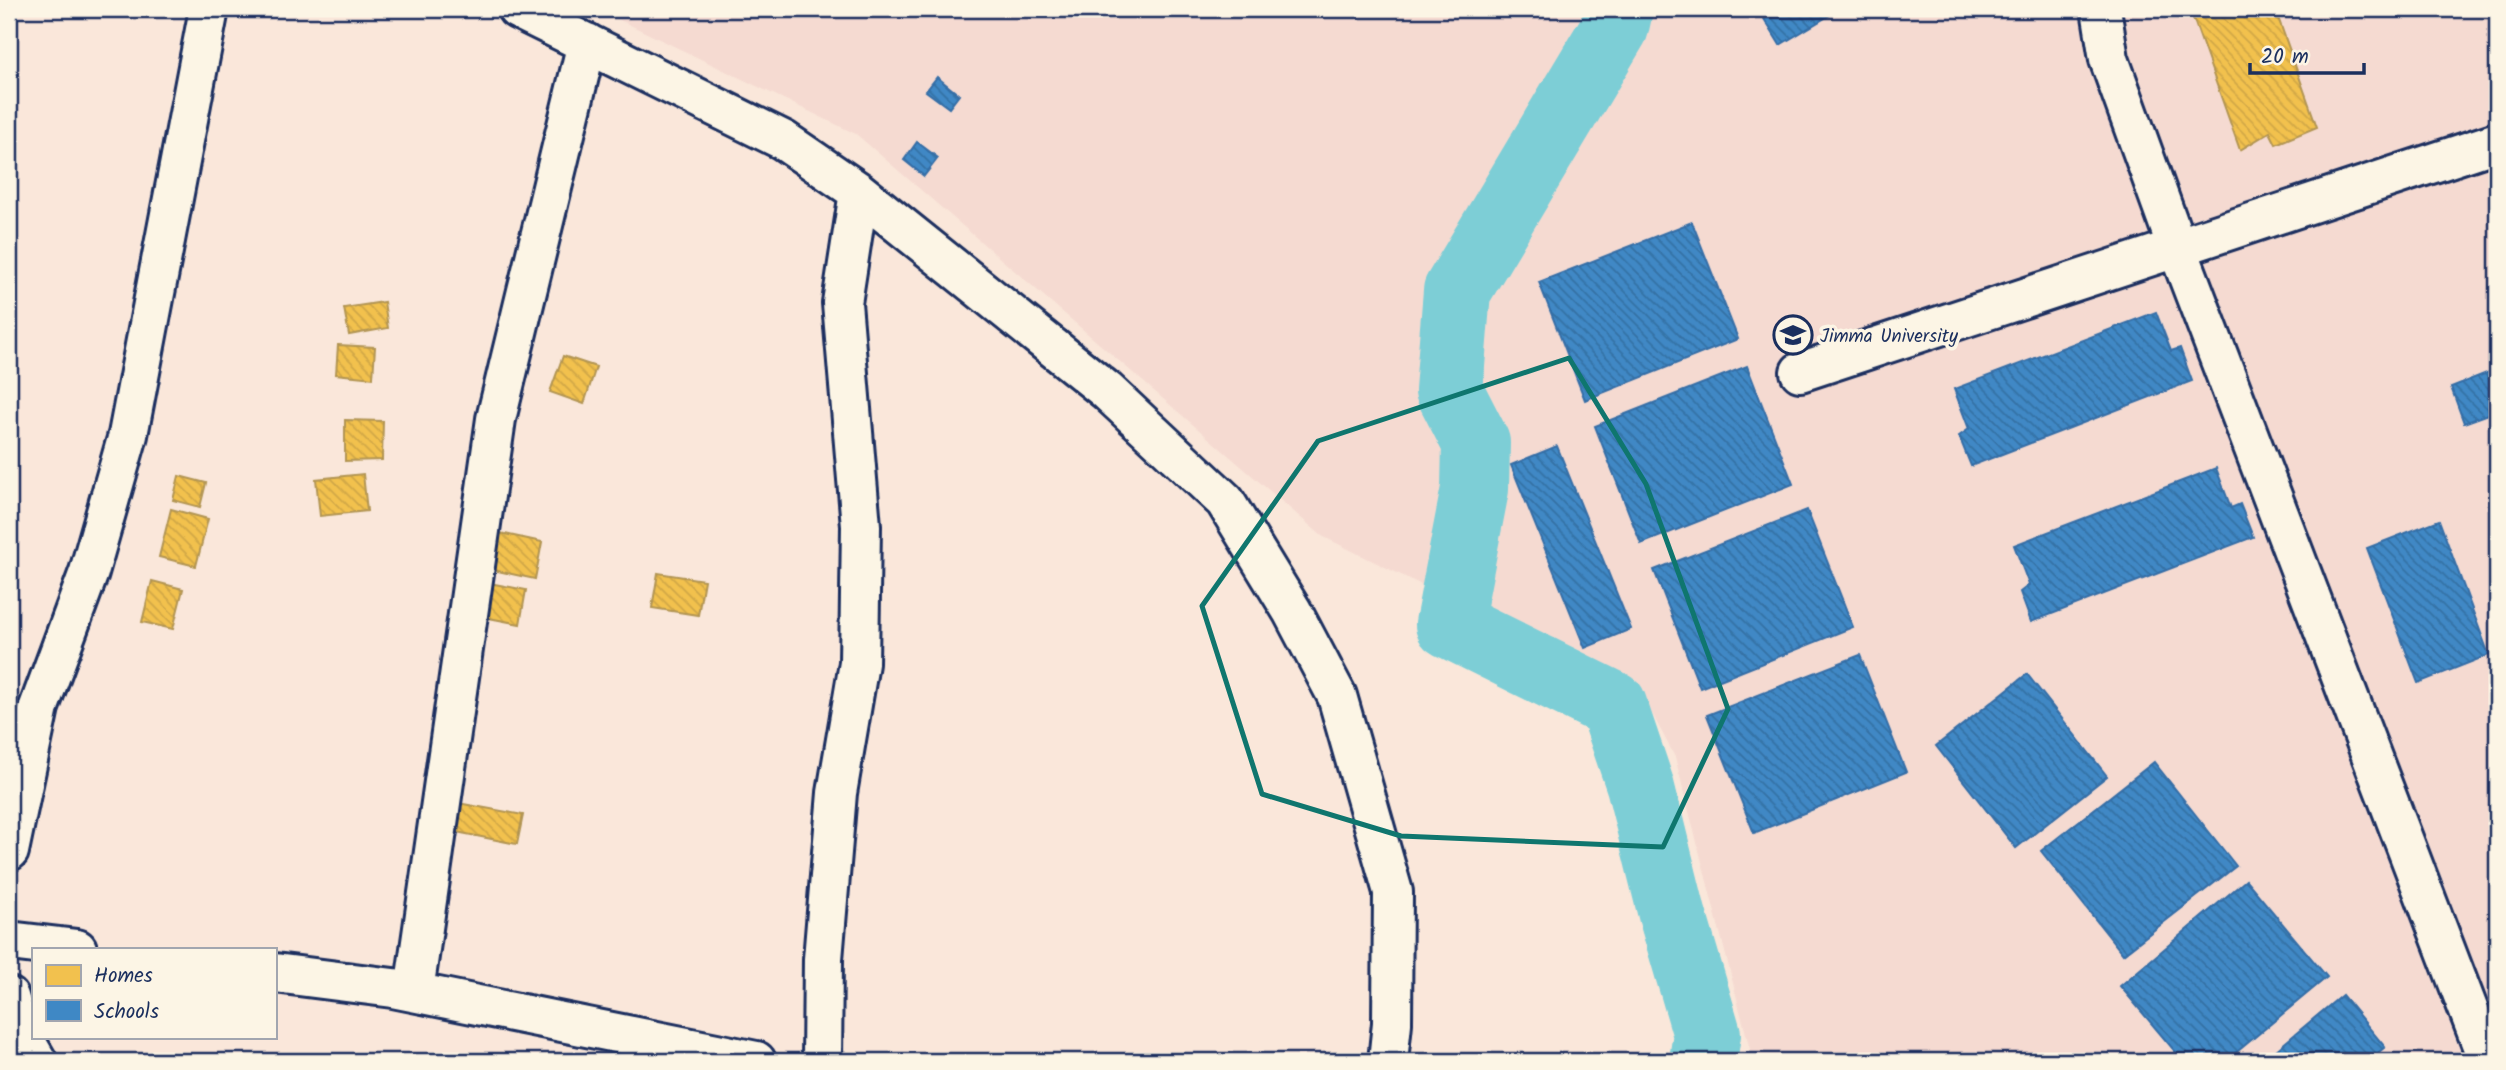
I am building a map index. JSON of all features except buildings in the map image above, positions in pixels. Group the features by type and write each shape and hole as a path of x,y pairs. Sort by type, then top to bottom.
{"street":[{"path":"9,851 39,708 89,572 128,435 209,9"},
{"path":"517,9 783,140 859,192 1106,390 1225,501 1292,611 1337,696 1393,892 1392,1023 1388,1061"},
{"path":"2101,9 2109,60 2178,250 2488,1061"},
{"path":"414,991 496,419 587,43"},
{"path":"1800,372 2178,250 2497,142"},
{"path":"822,1061 823,959 837,793 859,663 861,526 842,303 859,192"},
{"path":"9,941 68,948"},
{"path":"276,973 414,991 756,1061"},
{"path":"9,996 19,1030 37,1061"}],"highlighted area":[{"path":"1569,358 1646,484 1728,709 1663,847 1401,836 1262,794 1202,606 1318,441"}],"shaded area":[{"name":"Jimma University","path":"597,9 2497,9 2497,1061 1753,1061 1675,757 1648,706 1611,678 1322,536 856,134"}],"waterway":[{"path":"1619,9 1615,27 1457,291 1449,390 1476,443 1475,489 1449,624 1613,705 1640,785 1672,914 1707,1034 1703,1061"}],"place":[{"name":"Jimma University","path":"1793,335"}]}
